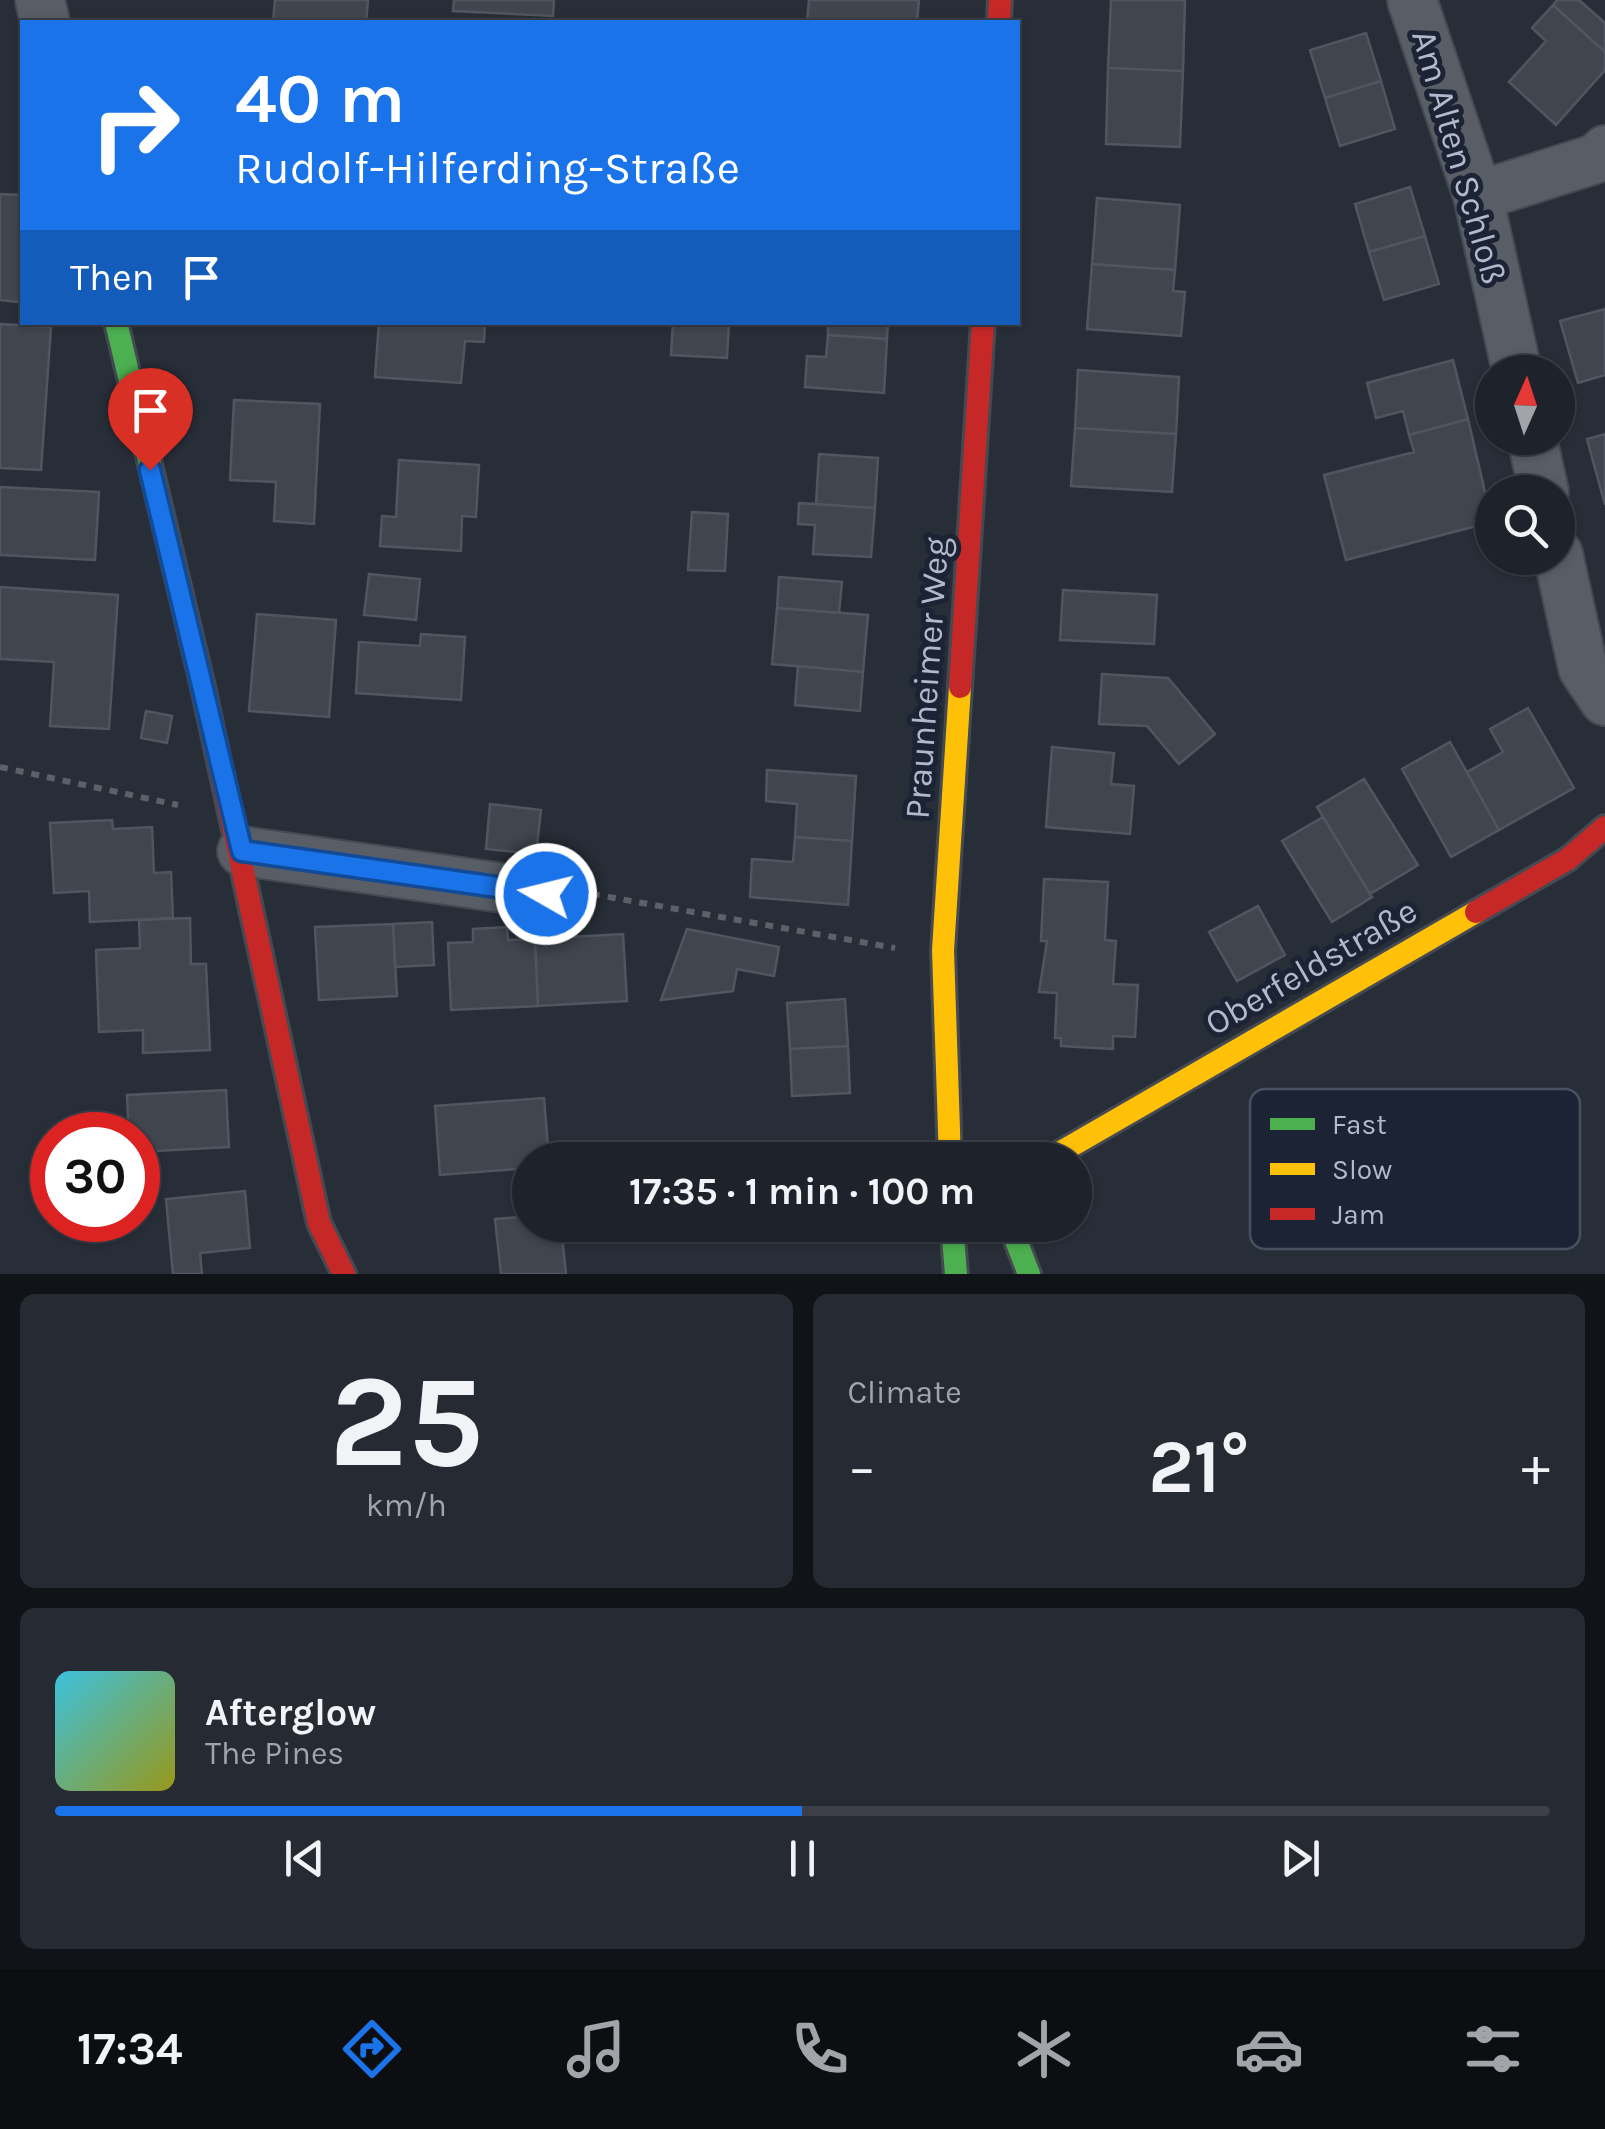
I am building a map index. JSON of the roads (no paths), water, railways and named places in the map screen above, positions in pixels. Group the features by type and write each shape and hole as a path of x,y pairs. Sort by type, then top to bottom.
{"street":[{"name":"Am Alten Schloß","path":"1412,0 1478,196 1514,355"},
{"path":"1478,196 1598,158 1605,150"},
{"path":"117,325 238,834 318,1223 344,1274"},
{"name":"Praunheimer Weg","path":"949,1142 944,950 984,325"},
{"path":"1563,575 1583,668 1605,702"},
{"name":"Oberfeldstraße","path":"1078,1142 1568,860 1605,828"},
{"path":"238,834 546,894"},
{"name":"Praunheimer Weg","path":"946,1039 975,1125"},
{"path":"953,1242 956,1274"},
{"path":"1017,1242 1029,1274"}]}
